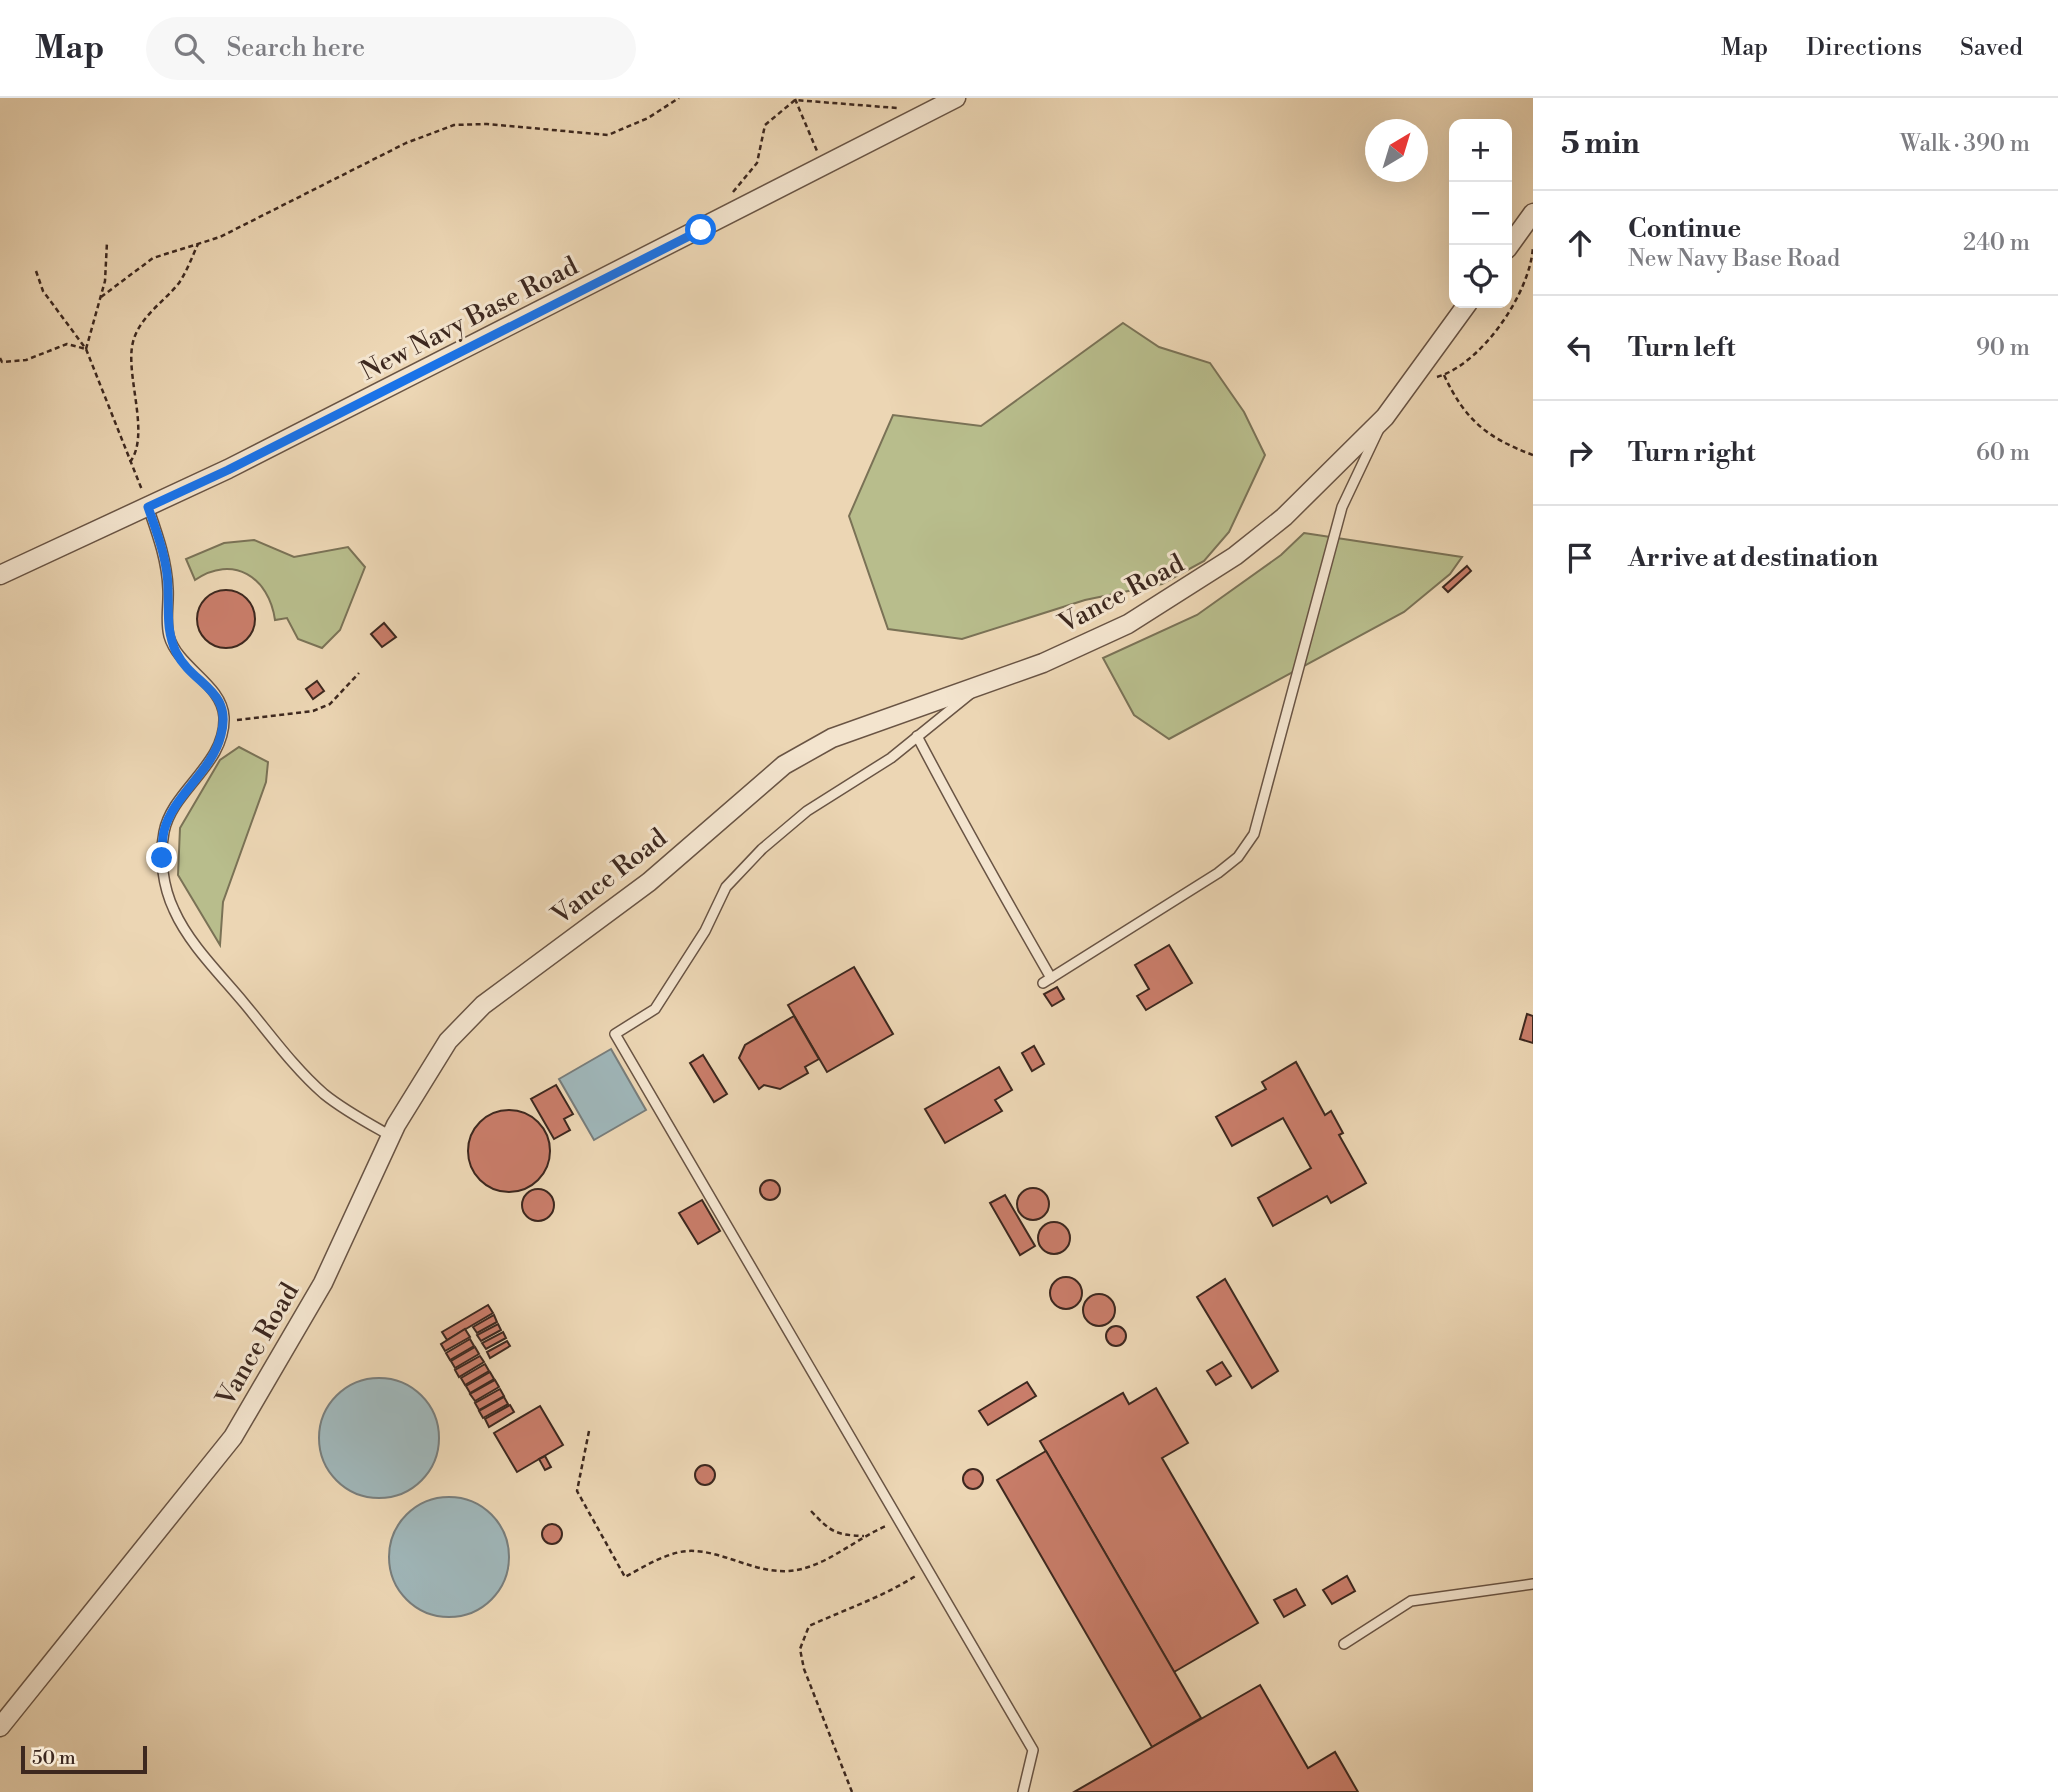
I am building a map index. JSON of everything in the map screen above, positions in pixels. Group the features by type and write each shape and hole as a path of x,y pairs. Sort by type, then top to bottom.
{"street":[{"name":"New Navy Base Road","path":"0,575 228,470 956,98"},
{"path":"1510,245 1533,213"},
{"name":"Vance Road","path":"0,1727 233,1437 323,1283 391,1136 448,1041 483,1005 649,882 783,765 832,738 977,689 1043,663 1128,624 1199,582 1284,517 1385,417 1464,308"}],"lane":[{"path":"917,736 968,835 983,855 1047,981 1218,873 1238,857 1254,834 1342,507 1385,417"},
{"path":"148,507 163,554 168,589 169,635 178,656 221,700 223,721 221,737 205,767 172,814 164,831 162,858 174,911 208,959 323,1093 351,1114 391,1136"},
{"path":"977,689 891,758 807,811 762,849 726,887 705,931 655,1009 615,1034 1033,1750 1023,1792"},
{"path":"1344,1644 1411,1601 1533,1584"}],"path":[{"path":"101,296 153,258 198,244 406,143 454,125 486,124 608,135 648,118 678,98"},
{"path":"795,99 824,167"},
{"path":"733,192 757,163 765,125 795,99 844,106 903,107"},
{"path":"86,349 101,296 107,243"},
{"path":"130,462 136,454 139,441 130,368 132,343 146,317 178,282 198,244"},
{"path":"1410,384 1455,372 1494,335 1532,265 1533,246"},
{"path":"36,271 43,291 86,349 148,507"},
{"path":"1,361 26,360 67,344 86,349"},
{"path":"1444,375 1455,398 1476,425 1501,443 1533,455"},
{"path":"223,721 313,711 330,704 359,673"},
{"path":"589,1431 577,1491 625,1577 654,1561 694,1550 761,1570 791,1571 820,1562 864,1536 899,1521"},
{"path":"811,1511 829,1530 841,1535 864,1536"},
{"path":"852,1792 804,1669 800,1649 809,1626 854,1605 888,1594 926,1570"}],"green space":[{"path":"1123,323 1159,347 1210,363 1244,412 1265,455 1229,532 1204,561 1162,584 1085,600 962,639 888,629 849,516 893,415 981,426"},
{"path":"1304,533 1462,557 1450,574 1404,612 1169,739 1134,715 1103,658 1197,615 1281,555"},
{"path":"254,540 294,557 348,547 365,567 340,630 322,648 298,639 287,618 275,620 265,592 247,574 223,569 209,572 195,580 186,559 224,543"},
{"path":"239,747 268,762 266,782 223,902 220,945 178,875 180,828 220,760"}],"water":[{"path":"611,1049 646,1110 594,1140 559,1079"},
{"path":"379,1378 402,1382 422,1395 435,1415 439,1438 435,1461 422,1481 402,1494 379,1498 356,1494 336,1481 323,1461 319,1438 323,1415 336,1395 356,1382"},
{"path":"449,1497 472,1501 491,1515 505,1534 509,1557 505,1580 491,1599 472,1613 449,1617 426,1613 407,1599 393,1580 389,1557 393,1534 407,1515 426,1501"}],"building":[{"path":"1467,566 1471,571 1448,592 1443,587"},
{"path":"226,590 242,595 250,603 255,619 250,635 242,643 226,648 210,643 202,635 197,619 202,603 210,595"},
{"path":"384,623 396,637 382,647 371,634"},
{"path":"317,681 324,691 313,699 306,689"},
{"path":"1169,945 1192,983 1146,1010 1137,996 1149,989 1135,965"},
{"path":"854,967 893,1034 827,1072 788,1005"},
{"path":"1057,987 1064,999 1052,1006 1044,994"},
{"path":"1527,1014 1533,1016 1533,1043 1520,1039"},
{"path":"794,1016 819,1059 805,1067 808,1073 780,1089 764,1085 759,1089 739,1058 745,1045"},
{"path":"1034,1046 1044,1064 1032,1071 1022,1053"},
{"path":"703,1055 727,1094 714,1102 690,1063"},
{"path":"1296,1062 1325,1115 1331,1111 1343,1133 1339,1135 1366,1183 1331,1203 1327,1196 1273,1226 1258,1198 1311,1168 1283,1118 1232,1146 1216,1117 1266,1089 1262,1082"},
{"path":"999,1067 1012,1090 995,1100 1002,1111 945,1143 925,1109"},
{"path":"556,1085 573,1114 564,1119 570,1130 554,1139 531,1099"},
{"path":"509,1110 525,1114 538,1122 546,1135 550,1151 546,1167 538,1180 525,1188 509,1192 493,1188 480,1180 472,1167 468,1151 472,1135 480,1122 493,1114"},
{"path":"770,1180 777,1183 780,1190 777,1197 770,1200 763,1197 760,1190 763,1183"},
{"path":"1033,1188 1045,1192 1049,1204 1045,1216 1033,1220 1021,1216 1017,1204 1021,1192"},
{"path":"538,1189 550,1193 554,1205 550,1217 538,1221 526,1217 522,1205 526,1193"},
{"path":"1005,1195 1035,1246 1020,1255 990,1203"},
{"path":"702,1200 720,1231 698,1244 679,1213"},
{"path":"1054,1222 1066,1226 1070,1238 1066,1250 1054,1254 1042,1250 1038,1238 1042,1226"},
{"path":"1066,1277 1078,1281 1082,1293 1078,1305 1066,1309 1054,1305 1050,1293 1054,1281"},
{"path":"1225,1279 1278,1371 1252,1388 1197,1297"},
{"path":"1099,1294 1111,1298 1115,1310 1111,1322 1099,1326 1087,1322 1083,1310 1087,1298"},
{"path":"488,1305 493,1313 447,1340 442,1332"},
{"path":"494,1315 497,1322 477,1333 473,1327"},
{"path":"498,1324 501,1330 481,1341 477,1335"},
{"path":"1116,1326 1123,1329 1126,1336 1123,1343 1116,1346 1109,1343 1106,1336 1109,1329"},
{"path":"465,1329 470,1337 445,1351 441,1344"},
{"path":"503,1332 506,1338 486,1349 482,1343"},
{"path":"470,1339 474,1346 450,1360 446,1353"},
{"path":"507,1341 510,1346 490,1358 487,1352"},
{"path":"475,1347 479,1354 455,1368 451,1361"},
{"path":"480,1356 484,1362 459,1377 455,1370"},
{"path":"1222,1362 1231,1376 1216,1385 1207,1371"},
{"path":"485,1364 489,1371 465,1385 461,1378"},
{"path":"490,1372 494,1379 470,1393 466,1386"},
{"path":"495,1380 499,1387 475,1401 470,1394"},
{"path":"1027,1382 1036,1396 988,1425 979,1411"},
{"path":"1156,1388 1188,1443 1162,1458 1258,1623 1174,1672 1040,1441 1123,1393 1129,1404"},
{"path":"500,1389 504,1396 479,1410 475,1403"},
{"path":"504,1397 508,1404 483,1418 479,1411"},
{"path":"510,1405 514,1412 489,1427 485,1419"},
{"path":"540,1406 563,1445 517,1472 494,1433"},
{"path":"1046,1451 1201,1718 1152,1747 997,1480"},
{"path":"545,1456 551,1467 545,1470 539,1459"},
{"path":"705,1465 712,1468 715,1475 712,1482 705,1485 698,1482 695,1475 698,1468"},
{"path":"973,1469 980,1472 983,1479 980,1486 973,1489 966,1486 963,1479 966,1472"},
{"path":"552,1524 559,1527 562,1534 559,1541 552,1544 545,1541 542,1534 545,1527"},
{"path":"1347,1576 1355,1591 1332,1604 1323,1590"},
{"path":"1296,1589 1305,1605 1284,1617 1274,1600"},
{"path":"1260,1685 1308,1768 1335,1752 1358,1792 1074,1792"}],"route":[{"path":"162,858 164,831 221,737 224,717 221,700 178,656 169,635 168,589 163,554 148,507 228,470 701,230"}]}
